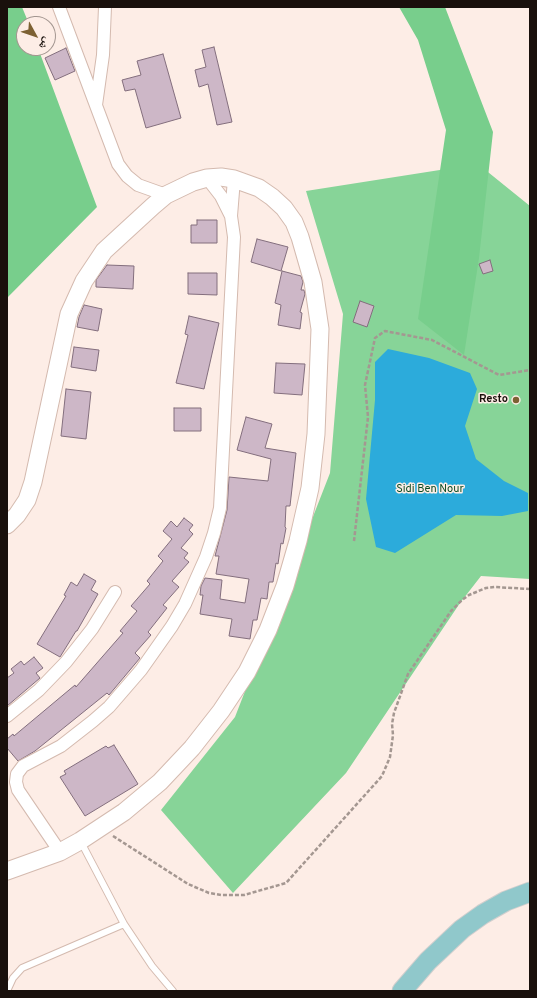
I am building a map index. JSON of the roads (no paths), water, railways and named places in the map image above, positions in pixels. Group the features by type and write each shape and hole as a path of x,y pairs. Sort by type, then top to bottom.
{"main road":[{"path":"403,987 445,944 483,914 506,901 530,892"}],"street":[{"path":"59,7 118,164 122,170 138,185 166,195"},
{"path":"96,106 103,55 105,7"},
{"path":"207,178 221,196 231,216"},
{"path":"7,525 17,515 27,500 33,482 69,314 87,276 104,251 166,195 193,182 207,178 234,179 259,188 272,197 284,208 294,222 300,237 313,282 320,329 316,434 310,488 298,541 285,586 268,630 247,672 221,711 192,748 160,782 124,812 80,841 60,852 7,871"},
{"path":"60,852 18,790 16,782 17,774 23,766 61,746 93,722 109,707 141,670 172,626 185,604 204,563 214,533 220,508 234,237 231,216 234,179"},
{"path":"7,716 39,690 66,662 92,629 114,592"}],"lane":[{"path":"80,841 124,924 152,966 174,991"},
{"path":"7,991 13,978 22,968 124,924"}],"water":[{"path":"388,349 429,358 470,373 477,389 465,426 476,459 504,481 528,493 528,511 502,516 456,515 395,553 376,547 366,499 375,400 375,362"}],"place":[{"name":"Resto","path":"516,400"}],"park label":[{"name":"Sidi Ben Nour","path":"430,490"}]}
